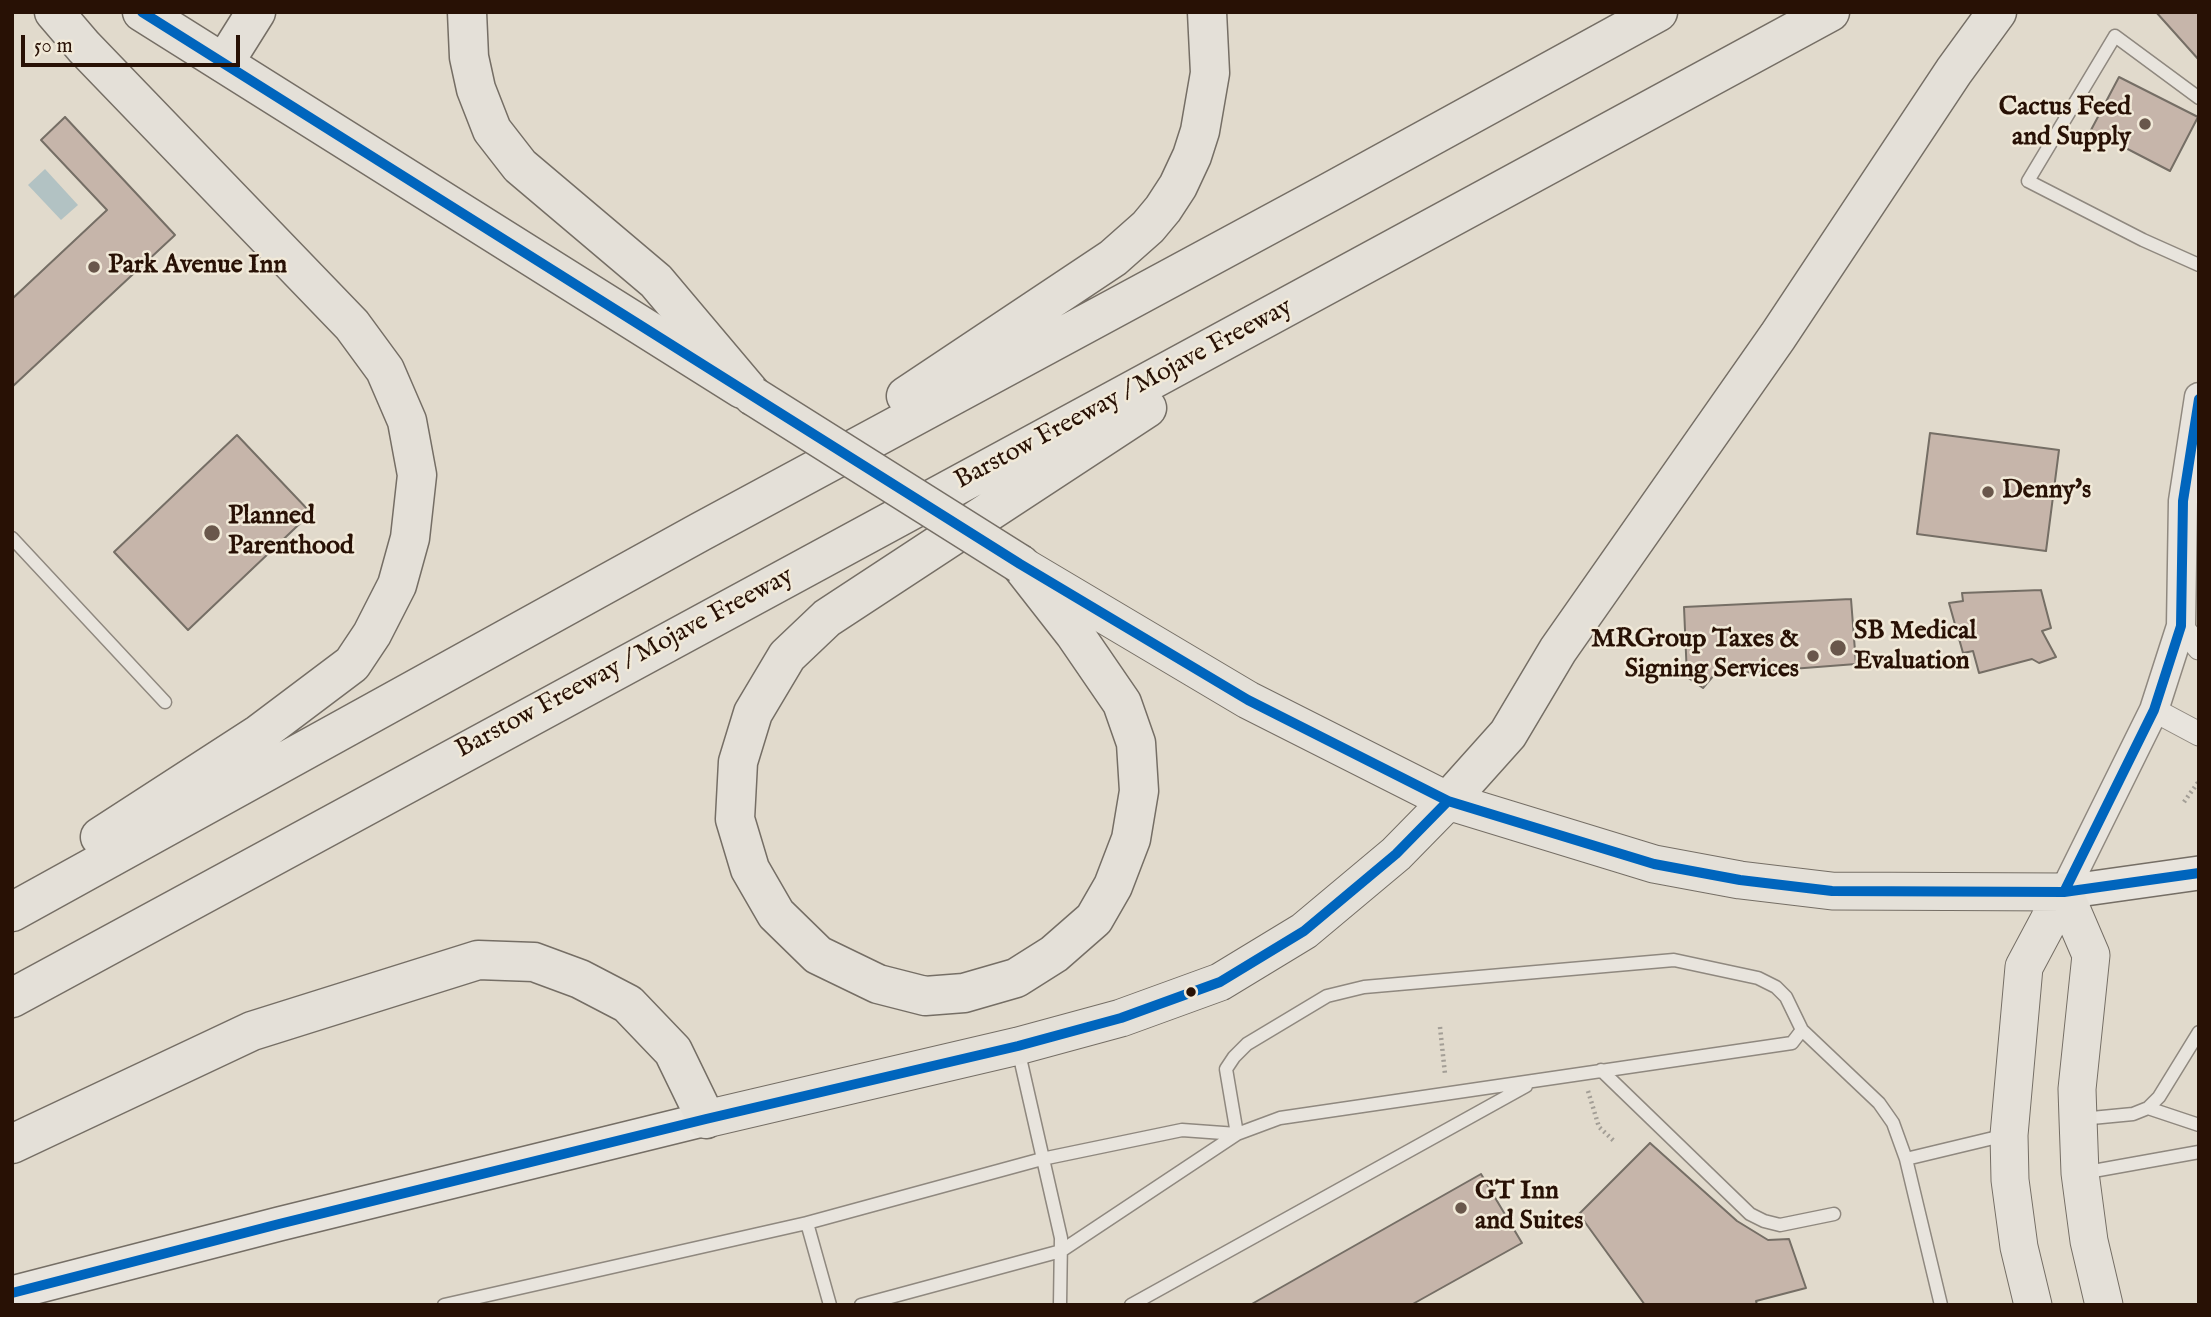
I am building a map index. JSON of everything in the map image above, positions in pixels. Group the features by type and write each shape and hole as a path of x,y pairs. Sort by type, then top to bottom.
{"highway":[{"path":"12,894 259,734 352,664 372,634 397,585 410,538 418,475 407,421 386,370 352,325 84,47 54,12"},
{"path":"142,12 224,63 753,396 1020,564 1074,633 1122,703 1136,743 1137,755 1139,791 1131,839 1113,886 1094,919 1054,954 1016,978 964,993 925,996 878,984 818,956 776,914 750,869 735,819 738,762 753,713 787,656 827,618 1367,263"},
{"path":"224,63 256,12"},
{"path":"467,12 469,57 476,89 492,130 520,166 656,281 753,396"},
{"path":"700,533 1112,258 1149,227 1178,186 1200,131 1210,73 1207,12"},
{"path":"12,912 700,533 1658,12"},
{"name":"Barstow Freeway / Mojave Freeway","path":"12,998 1830,12"},
{"path":"1448,801 1508,734 1566,638 1997,12"},
{"path":"12,1144 252,1031 478,960 534,962 580,979 628,1004 673,1051 706,1119"}],"main road":[{"path":"1020,564 1248,701 1448,801 1654,864 1740,880 1832,891 2064,892 2199,873"},
{"path":"12,1293 279,1224 1018,1046 1121,1018 1220,982 1304,931 1396,854 1448,801"},
{"path":"2064,892 2091,955 2077,1089 2080,1173 2089,1241 2104,1305"},
{"path":"2033,1305 2019,1247 2010,1180 2009,1135 2024,967 2064,892"}],"street":[{"path":"2064,892 2154,710 2181,626 2197,412"},
{"path":"2181,626 2199,648"},
{"path":"2154,710 2199,734"}],"lane":[{"path":"2199,99 2115,36 2028,181 2143,240 2199,265"},
{"path":"12,538 165,702"},
{"path":"1237,1134 1226,1069 1247,1044 1327,996 1364,987 1674,960 1758,978 1776,988 1792,1006 1802,1030 1880,1103 1893,1124 1906,1159 1941,1305"},
{"path":"861,1305 1061,1251 1237,1134 1280,1118 1792,1044 1802,1030"},
{"path":"2078,1119 2133,1114 2148,1108 2159,1097 2199,1032"},
{"path":"1018,1046 1061,1238 1060,1305"},
{"path":"1601,1070 1750,1214 1780,1225 1835,1214"},
{"path":"1131,1305 1534,1081"},
{"path":"2148,1108 2199,1125"},
{"path":"444,1305 807,1223 1042,1159 1182,1130 1237,1134"},
{"path":"1906,1159 2009,1135"},
{"path":"2080,1173 2199,1152"},
{"path":"807,1223 830,1305"}],"path":[{"path":"2184,802 2199,781"},
{"path":"1440,1027 1445,1075"},
{"path":"1583,1073 1599,1127 1615,1142"}],"shaded area":[{"path":"45,169 78,205 61,220 28,185"}],"building":[{"path":"2156,12 2199,12 2199,60"},
{"name":"Cactus Feed and Supply","path":"2119,77 2198,117 2170,171 2091,130"},
{"name":"Park Avenue Inn","path":"65,117 175,235 12,387 12,299 107,210 41,140"},
{"name":"Denny's","path":"1930,433 2059,450 2046,551 1917,534"},
{"name":"Planned Parenthood","path":"237,435 311,513 188,630 114,552"},
{"path":"2041,590 2051,628 2042,631 2056,657 2039,663 2032,659 1979,673 1973,651 1963,653 1949,603 1963,601 1962,593"},
{"path":"1851,599 1856,664 1714,675 1703,688 1687,677 1684,607"},
{"path":"1650,1143 1737,1221 1768,1240 1789,1239 1806,1288 1756,1301 1757,1305 1645,1305 1579,1214"},
{"name":"GT Inn and Suites","path":"1481,1174 1522,1243 1411,1305 1250,1305"}],"transit line":[{"path":"142,12 1020,564 1248,700 1448,801 1654,864 1740,880 1832,891 2064,892 2199,873"},
{"path":"2064,892 2154,710 2181,626 2183,501 2199,399"},
{"path":"12,1293 279,1224 1018,1046 1121,1018 1220,982 1304,931 1396,854 1448,801"}],"place":[{"name":"Cactus Feed and Supply","path":"2145,124"},
{"name":"Park Avenue Inn","path":"94,267"},
{"name":"Denny's","path":"1988,492"},
{"name":"Planned Parenthood","path":"212,533"},
{"name":"SB Medical Evaluation","path":"1838,648"},
{"name":"MRGroup Taxes & Signing Services","path":"1813,656"},
{"name":"GT Inn and Suites","path":"1461,1208"}]}
